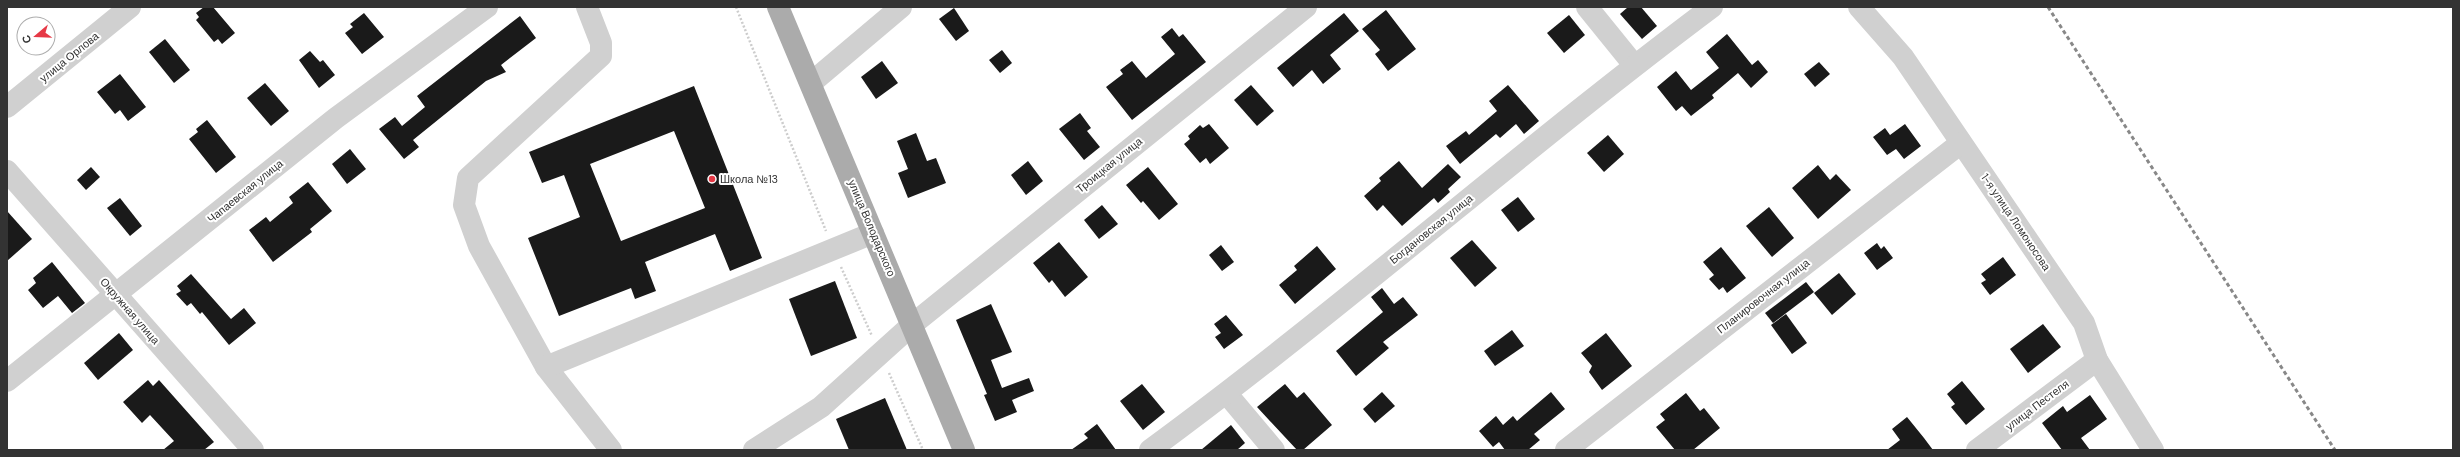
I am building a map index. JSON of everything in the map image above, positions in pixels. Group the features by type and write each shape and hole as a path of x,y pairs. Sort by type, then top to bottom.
{"main road":[{"name":"улица Володарского","path":"778,7 913,324 964,450"}],"street":[{"name":"улица Орлова","path":"7,107 130,7"},
{"name":"Чапаевская улица","path":"7,381 336,118 486,7"},
{"path":"587,7 601,43 601,56 591,68 492,154 468,178 464,191 464,205 469,223 479,246 546,367 611,450"},
{"path":"811,83 901,7"},
{"name":"Троицкая улица","path":"754,450 821,407 913,324 1306,7"},
{"path":"1587,7 1634,65"},
{"name":"Богдановская улица","path":"1150,450 1227,394 1634,65 1712,7"},
{"name":"1-я улица Ломоносова","path":"1859,7 1903,58 2084,323 2097,360 2153,450"},
{"name":"Планировочная улица","path":"1566,450 1961,143"},
{"name":"Окружная улица","path":"7,171 116,294 248,448"},
{"path":"546,367 873,232"},
{"name":"улица Пестеля","path":"1977,450 2097,360"},
{"path":"1227,394 1274,450"}],"building":[{"path":"204,7 213,7 235,33 222,44 218,39 214,42 196,20 199,17 196,13"},
{"path":"1628,7 1641,7 1657,26 1642,39 1620,14"},
{"path":"954,8 969,31 956,41 939,19"},
{"path":"1386,10 1416,49 1388,71 1375,54 1380,50 1362,29"},
{"path":"364,13 384,37 362,54 345,33 353,27 350,24"},
{"path":"1344,13 1359,31 1330,55 1341,69 1323,84 1312,70 1293,87 1277,68"},
{"path":"1569,15 1585,35 1564,53 1547,33"},
{"path":"520,16 536,38 501,65 506,72 486,81 413,140 419,147 404,159 379,129 395,117 402,126 425,107 417,96"},
{"path":"1172,28 1179,37 1183,34 1206,62 1132,120 1106,87 1123,74 1120,70 1132,61 1146,78 1175,54 1161,37"},
{"path":"1727,34 1752,65 1758,60 1768,72 1751,88 1738,73 1712,95 1714,98 1691,116 1682,106 1676,111 1657,87 1676,71 1691,90 1719,68 1706,52"},
{"path":"165,39 190,70 174,83 149,52"},
{"path":"1002,50 1012,63 1000,73 989,60"},
{"path":"310,51 320,62 323,60 335,75 319,88 299,60"},
{"path":"882,61 898,83 876,99 861,77"},
{"path":"1819,62 1830,74 1815,87 1804,74"},
{"path":"120,74 146,107 128,121 120,110 115,114 97,92"},
{"path":"265,83 289,111 271,126 247,98"},
{"path":"1251,85 1274,111 1257,126 1234,100"},
{"path":"1508,85 1539,121 1524,134 1516,124 1500,138 1496,134 1460,164 1446,146 1466,131 1469,135 1497,111 1489,101"},
{"path":"694,86 762,258 730,271 715,234 645,262 656,291 635,299 631,288 559,316 528,238 580,217 564,175 542,183 529,152","holes":["674,131 705,208 621,241 590,164"]},
{"path":"1080,113 1091,128 1087,131 1100,147 1084,160 1059,129"},
{"path":"207,120 236,157 216,173 189,139 198,132 196,129"},
{"path":"1209,124 1229,148 1210,164 1206,158 1200,163 1184,144 1190,139 1188,136 1200,125 1203,128"},
{"path":"1905,124 1921,146 1904,159 1896,149 1887,155 1873,137 1885,128 1890,135"},
{"path":"916,133 927,161 936,158 946,183 908,198 898,173 908,169 897,141"},
{"path":"1608,135 1624,154 1604,172 1587,153"},
{"path":"350,149 366,169 347,184 332,164"},
{"path":"1028,161 1043,181 1026,195 1011,175"},
{"path":"1399,161 1422,188 1448,164 1461,177 1448,189 1450,192 1438,203 1434,198 1402,226 1383,205 1377,211 1364,196 1381,181 1379,178"},
{"path":"1818,165 1830,180 1836,174 1851,190 1818,219 1792,188"},
{"path":"91,167 100,177 86,190 77,180"},
{"path":"1148,167 1178,204 1159,220 1143,201 1141,203 1126,185"},
{"path":"308,182 332,211 310,229 312,232 273,262 249,230 266,217 270,222 293,203 289,197"},
{"path":"1518,197 1535,219 1518,232 1501,210"},
{"path":"120,198 142,226 130,236 107,208"},
{"path":"1102,205 1118,224 1099,239 1084,220"},
{"path":"1769,207 1794,238 1772,257 1746,226"},
{"path":"7,211 32,239 7,261"},
{"path":"1472,240 1497,268 1475,287 1450,258"},
{"path":"1059,242 1088,277 1065,297 1052,280 1049,283 1033,263"},
{"path":"1877,243 1881,249 1884,246 1893,258 1877,270 1864,253"},
{"path":"1221,245 1234,262 1222,271 1209,255"},
{"path":"1317,246 1336,269 1295,304 1279,285 1297,270 1294,266"},
{"path":"1721,247 1746,278 1727,293 1723,287 1719,290 1709,279 1714,275 1703,262"},
{"path":"2003,257 2016,275 1990,295 1981,283 1986,280 1981,274"},
{"path":"52,262 85,303 72,313 58,296 43,308 28,290 36,283 33,278"},
{"path":"1839,273 1856,294 1832,315 1814,293"},
{"path":"191,274 231,319 244,308 256,323 229,345 202,312 200,314 191,303 187,306 176,294 181,291 177,286"},
{"path":"835,281 857,338 811,356 789,299"},
{"path":"1806,282 1814,292 1773,323 1765,313"},
{"path":"1382,288 1394,304 1403,297 1418,315 1383,342 1389,348 1356,376 1336,351 1383,312 1371,297"},
{"path":"991,304 1012,352 991,360 1002,388 1029,378 1034,391 1012,400 1017,412 995,421 984,395 987,394 956,320"},
{"path":"1786,314 1807,343 1792,354 1771,325"},
{"path":"1226,315 1243,335 1224,349 1215,337 1221,333 1214,324"},
{"path":"2043,324 2061,347 2028,373 2010,349"},
{"path":"1512,330 1524,346 1495,366 1484,351"},
{"path":"119,333 133,350 98,380 84,363"},
{"path":"1606,333 1632,366 1602,390 1589,372 1592,366 1581,353"},
{"path":"148,380 153,386 159,380 214,442 204,450 163,450 174,441 150,415 142,423 123,402"},
{"path":"1962,381 1985,409 1966,425 1951,407 1955,404 1947,394"},
{"path":"1142,384 1165,412 1143,430 1120,401"},
{"path":"1285,384 1297,398 1304,392 1332,425 1303,450 1297,450 1257,407"},
{"path":"1382,392 1395,406 1375,423 1363,409"},
{"path":"1551,392 1565,409 1534,434 1540,440 1528,450 1505,450 1499,442 1493,447 1479,431 1496,416 1503,425 1513,416 1517,421"},
{"path":"1686,393 1700,411 1704,408 1720,428 1693,450 1675,450 1656,427 1665,420 1660,414"},
{"path":"2090,395 2107,419 2081,438 2090,450 2062,450 2042,423 2063,406 2067,412"},
{"path":"885,398 907,450 849,450 836,419"},
{"path":"1907,417 1933,450 1887,450 1900,440 1892,429"},
{"path":"1097,424 1116,450 1071,450 1088,438 1084,434"},
{"path":"1231,425 1245,443 1237,450 1201,450"}],"railway":[{"path":"2048,7 2335,450"}],"place":[{"name":"Школа №13","path":"712,179"}]}
